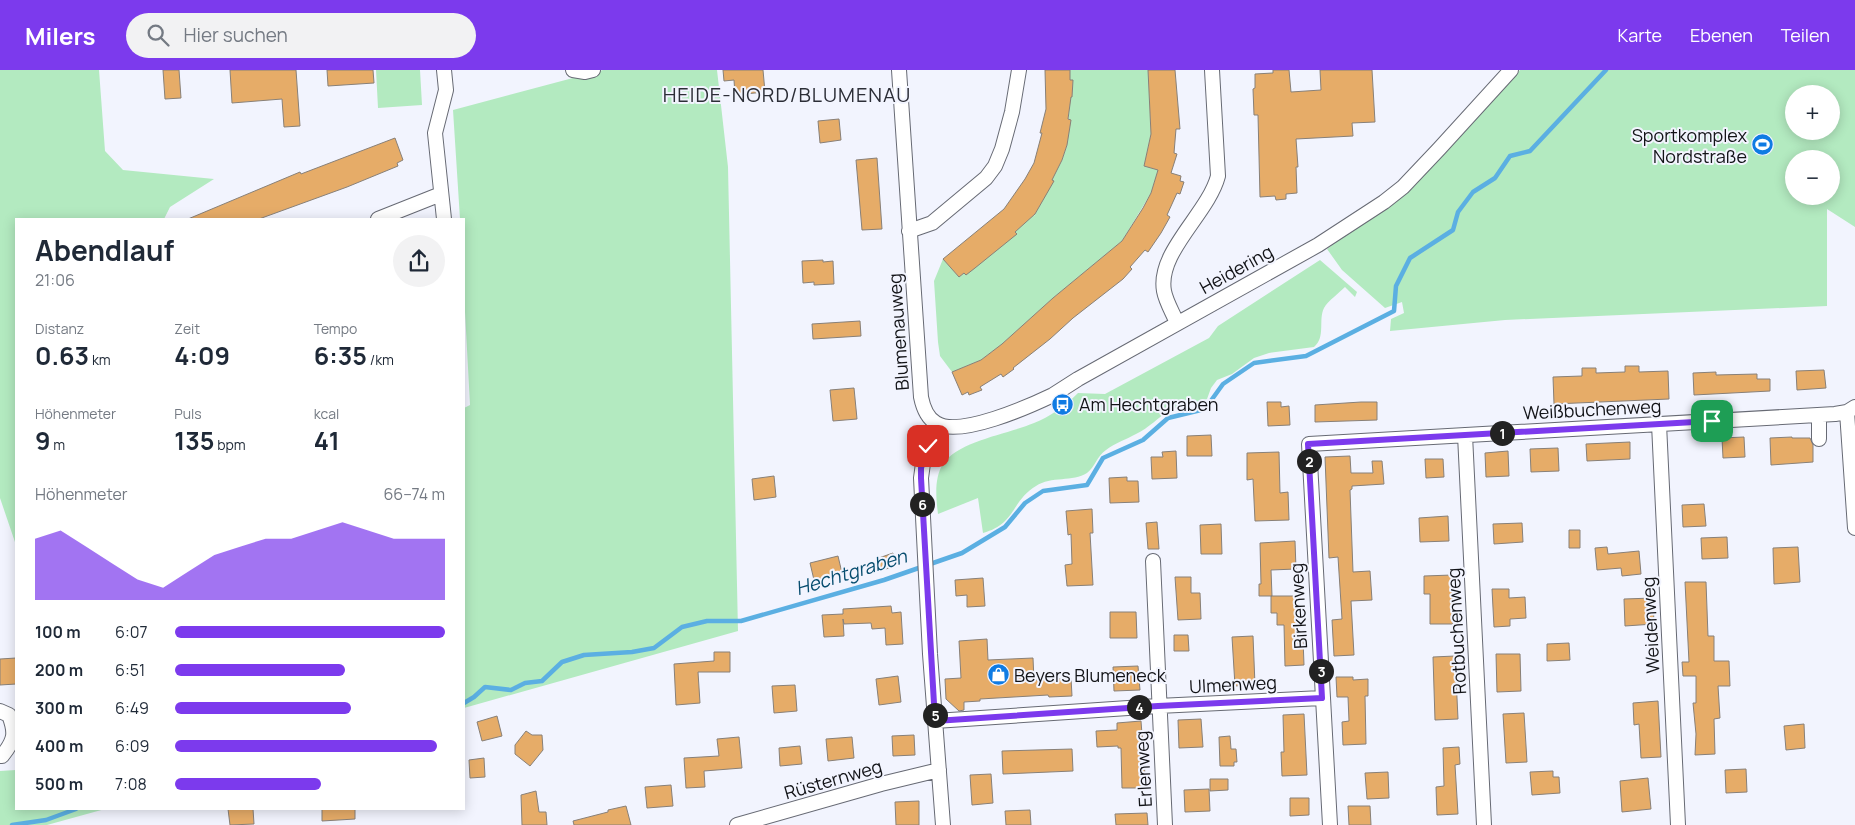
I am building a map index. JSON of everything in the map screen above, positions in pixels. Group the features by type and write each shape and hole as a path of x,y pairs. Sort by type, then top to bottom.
{"street":[{"path":"444,70 446,90 435,133 444,218"},
{"name":"Blumenauweg","path":"899,70 921,397 925,410 936,423"},
{"path":"910,231 932,223 986,178 995,166 1002,149 1012,112 1019,70"},
{"path":"1177,323 1166,298 1163,278 1169,260 1212,192 1218,176 1212,70"},
{"name":"Heidering","path":"936,423 954,428 971,425 1020,410 1053,395 1318,244 1384,202 1403,187 1511,70"},
{"path":"381,218 441,194"},
{"path":"1851,410 1855,528"},
{"name":"Weißbuchenweg","path":"1308,444 1818,415 1851,410"},
{"path":"1818,415 1819,439"},
{"path":"936,423 921,468 942,825"},
{"name":"Weidenweg","path":"1659,424 1678,825"},
{"name":"Rotbuchenweg","path":"1465,435 1484,825"},
{"name":"Birkenweg","path":"1308,444 1330,825"},
{"name":"Erlenweg","path":"1152,561 1165,825"},
{"name":"Ulmenweg","path":"935,721 1158,706 1322,698"},
{"path":"0,711 8,715 13,726 14,736 11,745 0,756"},
{"name":"Rüsternweg","path":"737,825 758,822 881,784 939,770"}],"green space":[{"path":"0,70 99,70 105,151 123,170 214,179 170,207 164,218 15,218 15,542 0,498"},
{"path":"376,70 420,70 422,105 378,108"},
{"path":"603,70 717,70 728,167 738,631 465,708 465,408 470,405 465,312 465,218 460,218 453,110"},
{"path":"1070,70 1148,70 1151,134 1144,166 1158,170 1151,193 1122,241 1053,298 1002,344 981,360 952,372 940,356 934,281 943,259 959,277 964,273 966,274 1016,234 1015,232 1031,214 1034,216 1053,181 1051,180 1067,146 1070,97 1072,96 1073,81 1070,80"},
{"path":"1520,70 1855,70 1855,227 1827,209 1827,306 1505,320 1390,331 1391,319 1404,313 1402,302 1385,308 1342,270 1327,249 1409,187"},
{"path":"1320,260 1357,292 1355,297 1345,287 1326,305 1322,313 1320,338 1314,347 1269,353 1254,358 1232,374 1217,380 1211,388 1207,399 1171,410 1141,432 1103,452 1087,473 1081,476 1048,481 1036,486 1022,498 1008,518 994,529 983,533 978,498 938,514 936,488 938,475 943,464 960,449 1040,420 1057,410 1078,393 1105,394 1209,338 1218,326"},
{"path":"15,770 15,810 101,810 47,825 0,825 0,771"}],"building":[{"path":"163,70 179,70 181,98 165,99"},
{"path":"230,70 296,70 300,126 284,127 282,99 232,103"},
{"path":"327,70 373,70 374,83 328,86"},
{"path":"723,70 763,70 765,92 735,95 734,80 724,81"},
{"path":"1045,70 1070,70 1070,80 1073,80 1068,119 1071,120 1067,145 1052,180 1054,181 1035,214 1015,232 1017,234 966,275 964,273 959,277 943,259 1004,209 1034,163 1046,109"},
{"path":"1148,70 1175,70 1180,129 1176,129 1174,153 1177,154 1171,173 1181,176 1180,181 1184,182 1180,194 1177,193 1167,215 1170,217 1161,233 1148,252 1145,250 1130,267 1132,269 1123,279 1073,318 1014,369 1003,377 1001,374 980,387 982,390 969,395 968,392 962,395 952,372 981,360 1002,344 1053,298 1122,241 1143,208 1151,193 1158,170 1144,166 1151,134"},
{"path":"1273,70 1289,70 1291,92 1321,90 1320,70 1372,70 1375,122 1352,123 1353,136 1296,139 1297,193 1286,194 1286,199 1276,200 1275,196 1260,197 1258,115 1254,115 1253,89 1255,88 1255,74 1273,73"},
{"path":"839,119 841,140 820,143 818,121"},
{"path":"395,138 403,160 397,163 398,166 347,187 262,218 190,218 300,172 301,174"},
{"path":"877,158 882,229 862,230 856,160"},
{"path":"823,260 823,262 833,261 834,284 814,285 814,282 803,283 802,261"},
{"path":"860,321 861,336 813,339 812,324"},
{"path":"1625,366 1639,366 1639,372 1668,371 1669,399 1554,404 1553,377 1582,376 1582,368 1596,368 1596,373 1625,372"},
{"path":"1824,370 1826,388 1797,390 1796,371"},
{"path":"1716,372 1716,375 1757,374 1757,379 1770,379 1770,391 1694,395 1693,373"},
{"path":"854,388 857,419 833,421 830,390"},
{"path":"1267,402 1281,402 1281,407 1289,406 1290,425 1268,426"},
{"path":"1377,402 1377,420 1315,422 1315,405"},
{"path":"1211,435 1212,456 1187,456 1187,436"},
{"path":"1744,437 1745,457 1723,458 1722,438"},
{"path":"1770,438 1810,438 1813,445 1813,462 1771,465"},
{"path":"1630,442 1630,459 1587,461 1586,444"},
{"path":"1558,448 1559,471 1531,472 1530,449"},
{"path":"1176,451 1177,478 1152,479 1151,457 1163,457 1162,452"},
{"path":"1508,451 1509,476 1486,477 1485,453"},
{"path":"1279,452 1280,493 1288,492 1289,520 1255,521 1253,479 1247,480 1247,453"},
{"path":"1350,456 1351,473 1373,473 1372,461 1382,461 1384,484 1352,486 1350,490 1353,572 1370,571 1372,600 1351,601 1354,655 1334,656 1332,620 1342,619 1338,557 1329,558 1325,457"},
{"path":"1425,459 1443,459 1444,477 1426,478"},
{"path":"774,476 776,497 754,500 752,479"},
{"path":"1127,477 1127,481 1138,481 1139,502 1110,503 1109,478"},
{"path":"1704,504 1706,526 1683,527 1682,505"},
{"path":"1092,509 1093,533 1090,533 1093,585 1067,586 1065,565 1072,564 1071,534 1068,535 1066,511"},
{"path":"1448,516 1449,541 1420,542 1419,518"},
{"path":"1157,522 1159,549 1148,549 1146,523"},
{"path":"1522,523 1523,542 1494,544 1493,524"},
{"path":"1221,524 1222,554 1201,554 1200,525"},
{"path":"1569,530 1580,530 1580,548 1569,548"},
{"path":"1727,537 1728,558 1702,559 1701,538"},
{"path":"1295,541 1296,569 1271,570 1272,596 1259,596 1259,584 1261,584 1260,543"},
{"path":"1607,547 1608,554 1639,551 1641,574 1622,576 1621,568 1597,570 1595,548"},
{"path":"1798,547 1800,582 1774,584 1773,548"},
{"path":"893,553 897,565 880,571 876,559"},
{"path":"838,556 842,573 814,580 810,563"},
{"path":"1452,575 1453,624 1430,624 1430,594 1424,594 1424,576"},
{"path":"1175,577 1191,577 1191,593 1200,593 1201,619 1178,620"},
{"path":"983,578 985,606 967,607 967,595 956,596 955,580"},
{"path":"1685,582 1706,582 1708,636 1714,636 1714,661 1729,661 1730,686 1718,686 1720,718 1714,719 1715,754 1695,755 1696,734 1693,703 1696,703 1696,676 1683,676 1682,662 1689,662"},
{"path":"1492,589 1509,589 1509,598 1525,597 1526,618 1510,619 1510,626 1494,627"},
{"path":"1271,596 1296,596 1297,639 1303,639 1304,665 1285,666 1284,625 1277,625 1277,613 1271,613"},
{"path":"1653,598 1654,624 1625,626 1624,599"},
{"path":"891,606 892,613 901,612 903,644 886,645 885,628 872,629 871,623 844,624 843,619 844,636 824,637 822,615 843,614 843,609"},
{"path":"1110,612 1136,612 1137,638 1110,638"},
{"path":"1174,635 1188,635 1189,651 1174,651"},
{"path":"1253,636 1255,685 1235,686 1232,637"},
{"name":"Beyers Blumeneck","path":"987,639 988,660 1033,658 1034,680 1071,678 1072,696 1049,697 1048,695 980,699 980,701 964,702 964,710 959,711 946,699 945,679 961,678 959,641"},
{"path":"1569,643 1570,660 1547,661 1547,644"},
{"path":"714,652 730,652 730,672 698,672 700,703 676,705 674,664 714,661"},
{"path":"1496,654 1520,654 1521,691 1497,692"},
{"path":"1455,656 1458,719 1435,720 1433,657"},
{"path":"15,658 15,684 0,685 0,659"},
{"path":"1138,666 1140,690 1114,691 1113,667"},
{"path":"898,676 901,702 879,705 876,679"},
{"path":"1336,677 1353,677 1353,680 1368,679 1368,696 1365,696 1366,744 1343,745 1342,722 1349,721 1348,697 1337,697"},
{"path":"795,685 797,711 774,713 772,686"},
{"path":"1658,701 1661,757 1641,758 1639,724 1634,725 1633,703"},
{"path":"1524,713 1527,762 1506,763 1503,714"},
{"path":"1304,714 1307,775 1282,776 1281,752 1284,752 1283,715"},
{"path":"497,716 502,736 482,741 477,722"},
{"path":"1201,719 1203,747 1179,748 1178,720"},
{"path":"1141,721 1146,788 1122,788 1121,748 1118,748 1118,746 1097,747 1096,731 1117,730 1117,723"},
{"path":"1804,724 1805,748 1786,750 1784,726"},
{"path":"526,731 532,735 542,735 543,750 530,766 515,754 515,745"},
{"path":"914,735 915,755 893,756 892,736"},
{"path":"1230,736 1231,749 1236,749 1237,762 1234,762 1234,766 1220,766 1219,737"},
{"path":"739,737 742,768 704,771 705,787 686,788 684,758 719,756 717,739"},
{"path":"852,737 854,758 828,761 826,739"},
{"path":"800,746 802,764 780,766 779,748"},
{"path":"1459,747 1460,764 1455,765 1458,814 1437,815 1436,787 1444,786 1443,748"},
{"path":"1072,749 1073,771 1003,774 1002,751"},
{"path":"484,758 485,777 470,778 469,760"},
{"path":"1746,769 1747,792 1726,793 1725,770"},
{"path":"1553,771 1553,777 1559,777 1560,793 1532,795 1530,772"},
{"path":"1388,772 1389,798 1367,799 1365,773"},
{"path":"991,774 993,803 972,805 970,775"},
{"path":"1648,778 1651,809 1622,812 1620,781"},
{"path":"1210,779 1228,779 1228,790 1210,791"},
{"path":"671,785 673,806 647,808 645,787"},
{"path":"1209,789 1210,811 1185,812 1184,790"},
{"path":"536,791 539,812 546,812 547,825 522,825 521,795"},
{"path":"1290,798 1309,798 1309,815 1290,816"},
{"path":"919,801 919,825 896,825 895,802"},
{"path":"626,806 631,825 574,825 573,821"},
{"path":"1348,806 1370,806 1371,825 1349,825"},
{"path":"228,810 253,810 254,824 230,825"},
{"path":"322,810 355,810 355,819 322,821"},
{"path":"1030,810 1031,825 1006,825 1005,811"},
{"path":"1147,813 1148,825 1116,825 1115,814"}],"waterway":[{"name":"Hechtgraben","path":"465,702 485,687 511,690 525,683 542,681 562,662 584,655 632,652 654,648 682,627 707,621 741,621 884,580 962,553 1005,527 1025,503 1043,491 1087,485 1103,458 1143,440 1168,418 1205,409 1223,384 1254,363 1306,356 1394,311 1396,286 1410,258 1453,230 1458,212 1473,192 1495,178 1510,156 1530,151 1606,70"},
{"name":"Hechtgraben","path":"12,825 46,820 73,810"}],"place":[{"name":"Sportkomplex Nordstraße","path":"1763,145"},
{"name":"Am Hechtgraben","path":"1063,404"},
{"name":"Beyers Blumeneck","path":"998,675"}],"district":[{"name":"HEIDE-NORD/BLUMENAU","path":"787,94"}],"route":[{"path":"928,446 921,468 921,478 935,721 1158,706 1322,698 1308,444 1712,421"}]}
